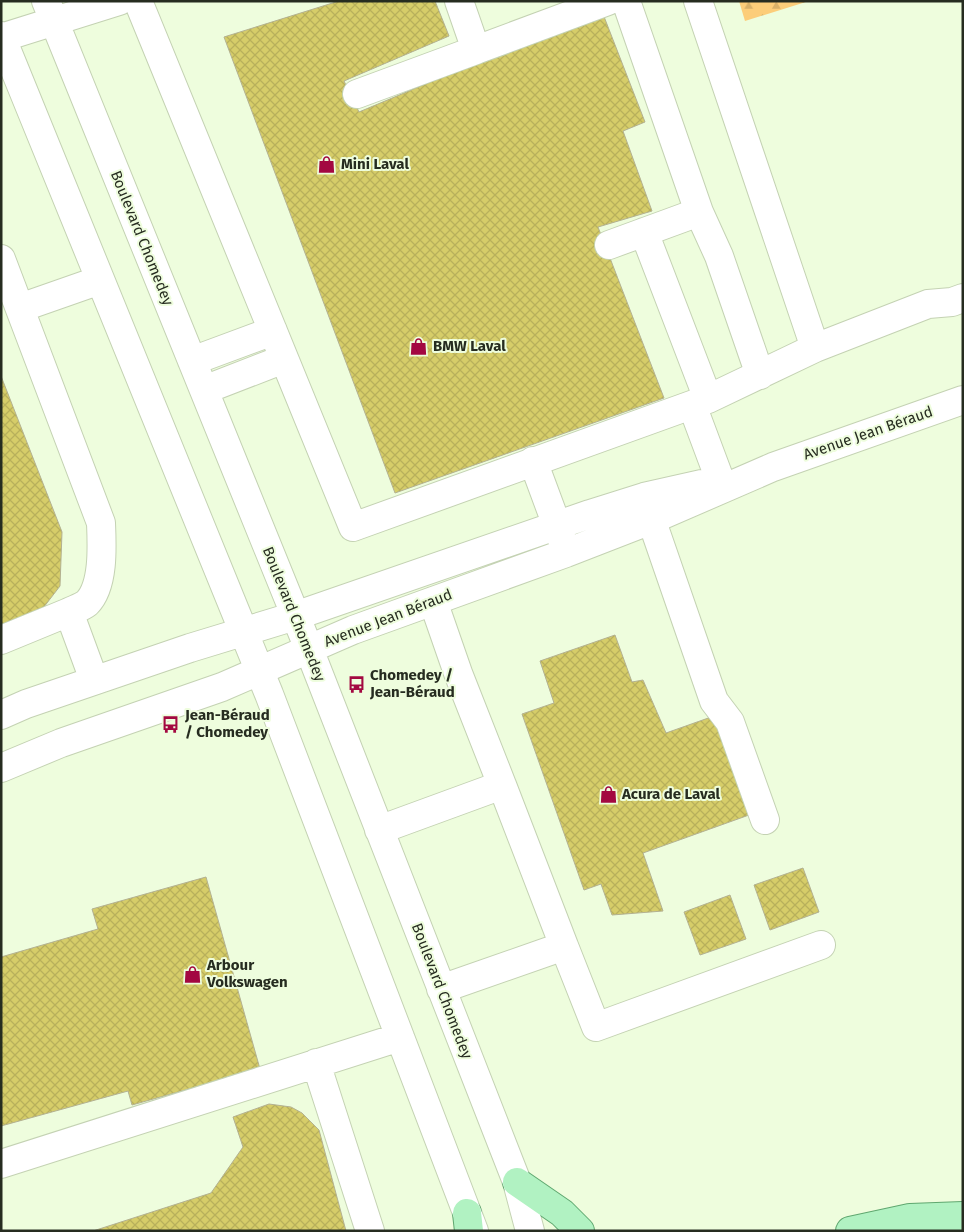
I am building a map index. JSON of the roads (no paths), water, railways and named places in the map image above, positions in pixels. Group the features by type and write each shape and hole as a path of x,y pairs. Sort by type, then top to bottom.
{"main road":[{"path":"517,1182 562,1213 580,1231"},
{"path":"850,1231 910,1218 963,1216"}],"street":[{"path":"119,1 50,11 2,37 260,670 470,1225"},
{"path":"138,1 353,527 700,402 815,348 928,304 952,302 963,298"},
{"path":"459,1 476,50"},
{"path":"356,94 608,1"},
{"path":"626,1 699,212 719,256 760,375"},
{"path":"698,1 815,348"},
{"name":"Boulevard Chomedey","path":"50,11 309,649 517,1182 530,1231"},
{"path":"609,245 699,212"},
{"path":"644,232 700,402 721,484"},
{"path":"1,259 101,523 101,565 91,597 85,604 70,612 1,640"},
{"path":"20,308 100,280"},
{"path":"192,361 273,331"},
{"path":"204,390 284,359"},
{"name":"Avenue Jean Béraud","path":"1,715 94,680 295,616 557,526 647,508 773,467 963,400"},
{"path":"533,461 566,553"},
{"path":"647,508 714,701 730,722 765,820"},
{"name":"Avenue Jean Béraud","path":"1,768 61,743 212,690 353,630 566,553 647,508"},
{"path":"433,600 458,673 596,1027 821,945"},
{"path":"70,612 94,680"},
{"path":"379,830 502,785"},
{"path":"441,989 564,946"},
{"path":"1,1164 400,1037"},
{"path":"316,1063 370,1231"}],"place":[{"name":"Mini Laval","path":"327,164"},
{"name":"BMW Laval","path":"419,346"},
{"name":"Chomedey / Jean-Béraud","path":"356,684"},
{"name":"Jean-Béraud / Chomedey","path":"171,724"},
{"name":"Acura de Laval","path":"608,794"},
{"name":"Arbour Volkswagen","path":"193,974"}]}
